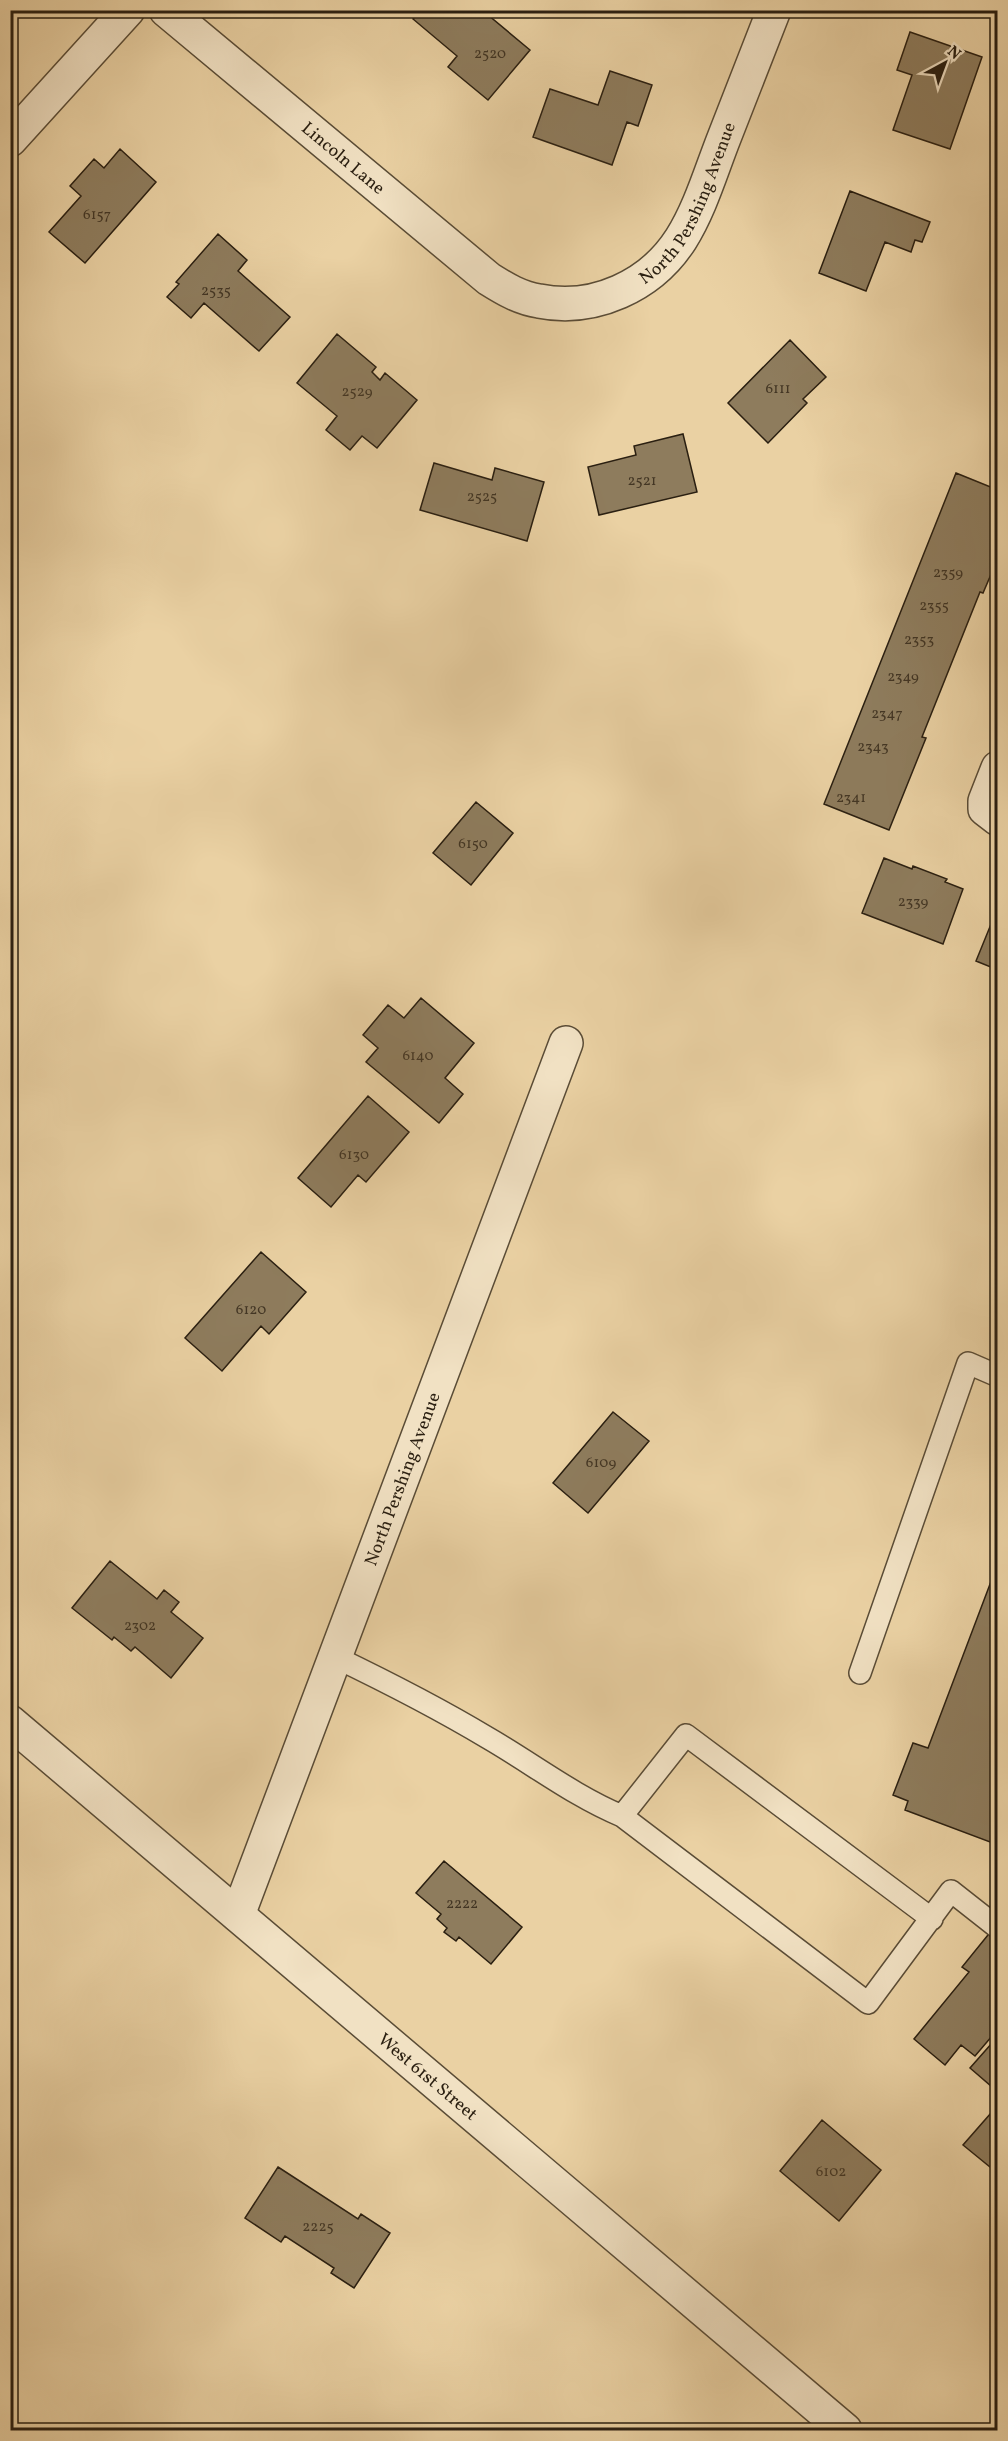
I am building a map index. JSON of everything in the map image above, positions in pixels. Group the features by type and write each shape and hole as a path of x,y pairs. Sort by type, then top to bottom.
{"street":[{"path":"10,140 128,10"},
{"name":"Lincoln Lane","path":"166,10 489,279 512,293 526,297"},
{"name":"North Pershing Avenue","path":"526,297 538,301 565,304 606,297 628,288 649,274 674,249 693,216 774,10"},
{"path":"998,768 985,801 985,808 998,819"},
{"name":"North Pershing Avenue","path":"238,1915 566,1042"},
{"name":"West 61st Street","path":"10,1722 845,2430"}],"lane":[{"path":"860,1673 968,1363 998,1376"},
{"path":"335,1657 391,1684 489,1738 592,1804 622,1816 868,2004 951,1892 998,1928"},
{"path":"622,1816 686,1735 932,1919"}],"building":[{"path":"420,10 482,10 530,50 488,100 448,67 457,56 413,19"},
{"path":"910,32 982,57 950,149 893,130 912,75 897,70"},
{"path":"610,71 652,85 638,126 627,122 612,165 533,137 550,89 598,105"},
{"path":"120,149 156,182 85,263 49,232 81,196 70,186 94,159 104,168"},
{"path":"850,191 930,222 922,242 915,240 911,252 885,242 866,291 819,273"},
{"path":"218,234 247,260 238,271 290,317 259,351 204,303 191,318 167,297 179,284 176,282"},
{"path":"337,334 376,367 372,372 380,380 385,373 417,400 377,448 362,436 350,450 326,430 337,416 297,383"},
{"path":"790,340 826,377 803,399 807,403 768,443 728,403"},
{"path":"683,434 697,492 599,515 588,467 636,455 634,446"},
{"path":"434,463 492,480 495,468 544,482 527,541 420,510"},
{"path":"956,473 998,490 998,558 983,593 980,592 922,737 926,738 889,830 824,804"},
{"path":"476,802 513,833 471,885 433,853"},
{"path":"884,858 947,879 945,882 963,889 943,944 862,913"},
{"path":"998,907 998,970 976,961"},
{"path":"421,998 474,1043 445,1078 463,1094 439,1123 366,1062 378,1048 363,1035 388,1005 404,1018"},
{"path":"368,1096 409,1132 366,1182 358,1175 331,1207 298,1178"},
{"path":"261,1252 306,1292 269,1334 261,1326 222,1371 185,1338"},
{"path":"613,1412 649,1441 588,1513 553,1483"},
{"path":"110,1561 157,1599 164,1590 179,1602 171,1612 203,1638 171,1678 135,1647 131,1651 114,1637 112,1640 72,1608"},
{"path":"998,1563 998,1845 905,1810 908,1801 893,1795 913,1743 928,1748"},
{"path":"444,1861 522,1927 491,1964 459,1937 456,1941 444,1932 447,1928 437,1919 441,1914 416,1893"},
{"path":"992,1930 998,1934 998,2029 975,2056 961,2045 945,2065 914,2039 969,1972 962,1967"},
{"path":"992,2043 998,2048 998,2092 970,2068"},
{"path":"998,2105 998,2158 990,2167 963,2145"},
{"path":"822,2120 881,2170 839,2221 780,2171"},
{"path":"278,2167 358,2219 361,2214 390,2233 354,2288 331,2273 334,2268 285,2236 281,2242 245,2218"}]}
